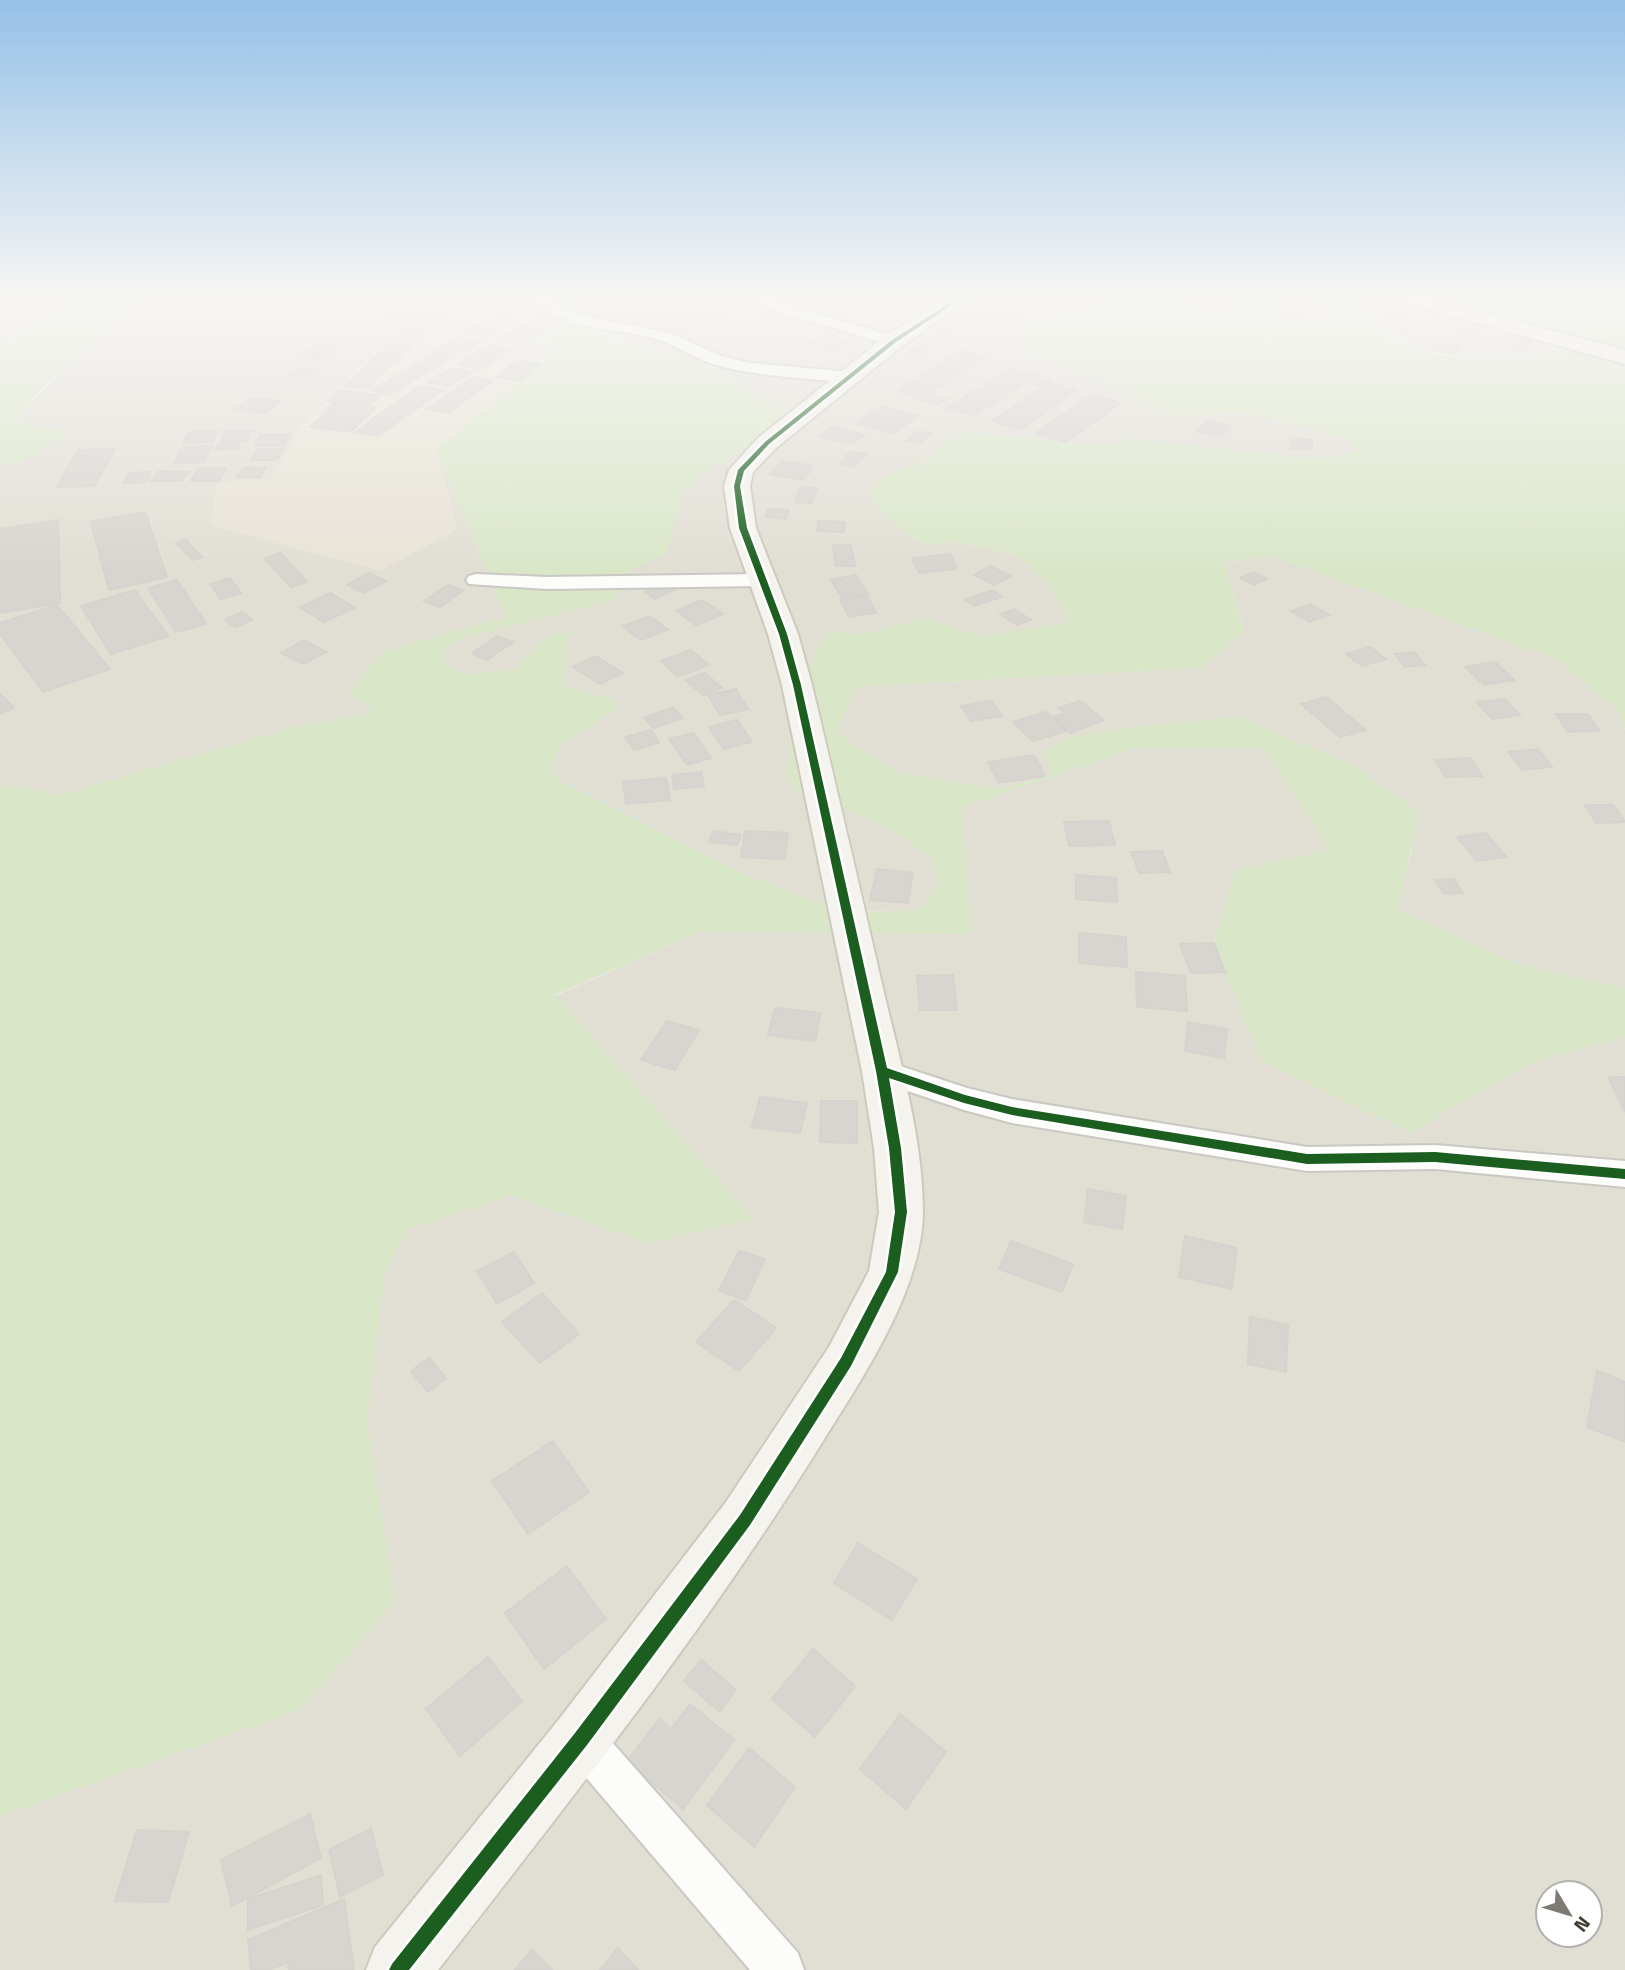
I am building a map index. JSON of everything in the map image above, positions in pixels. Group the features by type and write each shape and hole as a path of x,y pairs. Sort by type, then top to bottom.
{"street":[{"path":"398,1970 581,1739 745,1520 846,1362 892,1272 901,1212 895,1148 882,1071 797,685 783,634 743,528 737,486 741,470 767,443 836,388"},
{"path":"476,580 563,583 688,579 762,580"},
{"path":"882,1071 964,1099 1012,1111 1307,1159 1435,1157 1625,1174"},
{"path":"581,1739 781,1970"}],"shaded area":[{"path":"45,388 340,388 299,429 272,478 456,529 436,449 506,617 384,651 376,713 298,726 59,795 11,785 0,788 0,466 23,461 67,433 13,421"},
{"path":"340,388 514,388 436,449 456,530 380,571 210,525 218,483 272,478 299,429"},
{"path":"746,388 1122,388 1174,415 1232,413 1263,416 1345,438 1357,450 1335,457 1306,458 1126,438 1106,446 968,432 946,441 939,454 880,479 871,493 876,506 903,533 926,545 958,542 1018,556 1053,588 1070,623 982,636 924,618 864,634 829,632 804,796 875,821 930,856 940,885 919,909 899,912 835,908 776,889 559,780 551,769 562,744 617,709 613,699 564,686 567,636 579,632 550,635 513,670 475,674 458,672 447,666 444,656 447,646 462,638 615,600 624,573 667,552 682,494 702,474 789,419"},
{"path":"1274,557 1556,659 1616,709 1625,730 1625,988 1524,966 1397,910 1412,849 1282,736 1238,716 1049,760 1053,774 1009,787 993,788 899,773 836,732 856,687 1202,668 1244,630 1224,562"},
{"path":"1137,748 1264,748 1329,850 1235,870 1214,943 1410,1133 1530,1063 1625,1037 1625,1970 0,1970 0,1816 300,1710 395,1601 367,1421 385,1272 409,1229 511,1196 648,1243 752,1218 555,996 700,932 970,934 962,807"}],"green space":[{"path":"0,388 42,388 14,421 68,433 23,461 0,466"},
{"path":"514,388 746,388 790,420 702,474 682,494 667,552 624,573 615,600 462,638 447,646 444,656 447,665 458,672 475,674 513,670 550,635 584,630 567,636 564,686 613,699 617,709 562,744 551,769 559,780 774,886 829,904 858,910 888,911 919,909 939,885 930,856 875,821 804,796 785,776 805,682 829,632 864,634 924,618 982,636 1070,622 1053,588 1018,556 958,542 926,545 903,533 876,507 871,493 880,479 939,454 946,441 968,432 1105,446 1126,438 1306,458 1335,457 1356,450 1345,438 1263,416 1232,413 1174,415 1122,388 1625,388 1625,730 1616,709 1556,659 1274,557 1224,562 1244,631 1202,668 856,687 836,732 899,773 993,788 1009,787 1053,774 1043,752 1068,738 1117,729 1238,716 1354,766 1419,812 1398,910 1524,966 1625,988 1625,1037 1530,1063 1410,1133 1260,1059 1214,943 1235,870 1329,850 1264,748 1137,748 962,807 971,934 700,932 555,995 753,1219 648,1243 511,1196 409,1229 385,1272 367,1421 395,1601 300,1710 0,1816 0,788 11,785 59,795 298,726 375,713 348,692 384,651 506,617 436,449"}],"building":[{"path":"376,388 400,388 388,395 372,390"},
{"path":"418,388 444,390 393,425 370,421"},
{"path":"457,388 482,388 448,413 427,409"},
{"path":"903,388 939,388 930,394 925,392 917,397 898,391"},
{"path":"979,388 1018,388 974,416 947,408"},
{"path":"1041,388 1077,390 1019,430 992,421"},
{"path":"339,391 381,395 370,405 328,401"},
{"path":"926,394 946,399 938,405 918,399"},
{"path":"1092,395 1121,403 1066,442 1036,433"},
{"path":"251,398 281,401 266,413 236,409"},
{"path":"333,403 376,407 366,418 322,414"},
{"path":"882,406 918,416 893,434 856,423"},
{"path":"322,416 363,420 351,432 310,427"},
{"path":"1208,420 1232,426 1220,437 1196,432"},
{"path":"368,423 392,427 379,435 355,433"},
{"path":"832,427 864,435 852,444 820,436"},
{"path":"217,431 212,442 183,443 189,432"},
{"path":"226,431 252,431 246,441 220,442"},
{"path":"919,431 932,434 919,444 906,441"},
{"path":"290,434 284,446 255,446 261,435"},
{"path":"1291,438 1312,440 1312,450 1291,448"},
{"path":"240,443 238,449 216,450 218,444"},
{"path":"212,446 203,462 174,463 183,447"},
{"path":"115,449 94,486 56,487 79,450"},
{"path":"258,449 283,449 277,460 251,460"},
{"path":"851,451 865,454 853,467 839,464"},
{"path":"782,461 814,466 803,480 770,474"},
{"path":"244,467 266,468 259,478 236,477"},
{"path":"198,468 226,468 219,481 191,481"},
{"path":"158,471 188,472 182,481 151,481"},
{"path":"151,472 146,482 123,483 129,473"},
{"path":"800,487 817,488 812,503 795,502"},
{"path":"768,509 789,510 786,519 765,517"},
{"path":"145,512 167,577 109,590 91,522"},
{"path":"58,520 60,603 0,613 0,529"},
{"path":"818,521 845,522 844,532 817,531"},
{"path":"186,540 202,557 193,560 176,543"},
{"path":"833,545 851,545 855,566 836,566"},
{"path":"281,553 307,582 291,587 264,558"},
{"path":"950,554 957,569 919,573 912,558"},
{"path":"990,566 1011,576 994,585 974,575"},
{"path":"1253,572 1267,579 1254,585 1240,578"},
{"path":"369,573 386,581 364,593 347,585"},
{"path":"856,575 868,594 842,598 831,580"},
{"path":"230,578 241,593 221,599 210,584"},
{"path":"177,580 206,624 176,632 148,588"},
{"path":"668,582 678,588 655,599 645,592"},
{"path":"448,585 463,590 440,607 424,601"},
{"path":"135,590 168,636 111,654 81,606"},
{"path":"993,590 1002,597 974,606 965,599"},
{"path":"331,593 355,608 323,622 300,607"},
{"path":"867,596 876,613 849,617 840,600"},
{"path":"702,600 723,614 696,625 676,611"},
{"path":"1310,604 1329,615 1309,622 1291,611"},
{"path":"57,605 110,669 43,692 0,634 0,623"},
{"path":"1014,609 1031,620 1017,625 1000,614"},
{"path":"242,612 252,620 235,627 225,620"},
{"path":"650,616 668,630 640,640 623,626"},
{"path":"497,636 513,642 487,660 472,653"},
{"path":"305,640 326,652 303,664 281,653"},
{"path":"1370,647 1386,659 1362,666 1346,654"},
{"path":"691,650 709,665 678,676 661,661"},
{"path":"1414,652 1425,665 1405,667 1395,654"},
{"path":"596,656 623,673 600,684 573,667"},
{"path":"1495,662 1514,680 1484,685 1465,667"},
{"path":"705,673 722,688 703,695 686,680"},
{"path":"736,689 748,709 720,715 708,695"},
{"path":"0,694 14,708 0,714"},
{"path":"1326,697 1366,730 1340,737 1301,704"},
{"path":"1505,699 1520,715 1492,719 1477,702"},
{"path":"991,701 1002,716 971,721 961,706"},
{"path":"1080,701 1104,720 1083,728 1059,708"},
{"path":"673,707 683,718 654,728 644,718"},
{"path":"1046,712 1066,731 1033,741 1013,722"},
{"path":"1062,714 1080,729 1071,733 1053,717"},
{"path":"1556,714 1588,714 1600,731 1568,732"},
{"path":"737,720 752,742 724,749 709,727"},
{"path":"651,730 659,743 634,750 625,737"},
{"path":"693,733 711,758 687,765 669,739"},
{"path":"1538,749 1552,767 1522,770 1508,752"},
{"path":"1034,755 1045,776 999,783 988,762"},
{"path":"1471,758 1482,776 1445,777 1435,760"},
{"path":"701,772 704,786 674,789 672,775"},
{"path":"666,778 670,800 626,804 623,782"},
{"path":"1585,805 1613,805 1625,822 1596,823"},
{"path":"1109,821 1115,845 1069,846 1064,822"},
{"path":"713,831 741,835 737,845 709,842"},
{"path":"745,831 788,833 785,859 741,857"},
{"path":"1486,833 1506,857 1477,861 1457,837"},
{"path":"1162,851 1170,872 1139,873 1131,852"},
{"path":"877,869 913,873 908,903 870,900"},
{"path":"1076,875 1116,878 1117,902 1076,899"},
{"path":"1454,879 1463,893 1444,894 1435,880"},
{"path":"1079,933 1126,937 1127,967 1079,963"},
{"path":"1214,943 1225,972 1191,973 1180,944"},
{"path":"1136,972 1185,976 1187,1011 1137,1007"},
{"path":"953,975 957,1010 920,1010 917,976"},
{"path":"775,1008 821,1013 815,1041 768,1035"},
{"path":"667,1021 699,1030 675,1070 641,1060"},
{"path":"1188,1022 1227,1029 1224,1058 1185,1051"},
{"path":"1608,1077 1625,1077 1625,1112"},
{"path":"760,1097 807,1103 800,1133 752,1127"},
{"path":"821,1101 857,1101 857,1143 820,1142"},
{"path":"1088,1189 1126,1196 1122,1229 1084,1222"},
{"path":"1185,1236 1237,1248 1232,1289 1179,1277"},
{"path":"1011,1241 1073,1264 1062,1292 999,1269"},
{"path":"739,1251 765,1259 746,1300 719,1291"},
{"path":"514,1252 534,1283 497,1304 477,1271"},
{"path":"542,1293 579,1334 540,1363 502,1322"},
{"path":"734,1300 776,1328 739,1371 696,1342"},
{"path":"1250,1317 1288,1325 1286,1372 1248,1364"},
{"path":"429,1358 446,1378 428,1392 411,1371"},
{"path":"1597,1371 1625,1382 1625,1442 1587,1427"},
{"path":"553,1441 589,1492 528,1534 492,1481"},
{"path":"858,1543 917,1579 892,1620 834,1583"},
{"path":"567,1566 606,1619 544,1669 505,1613"},
{"path":"813,1649 855,1686 815,1737 772,1699"},
{"path":"488,1657 522,1701 460,1756 426,1709"},
{"path":"701,1660 736,1690 720,1712 684,1681"},
{"path":"690,1704 734,1740 683,1809 627,1761 659,1719 671,1729"},
{"path":"900,1714 946,1752 906,1809 860,1769"},
{"path":"749,1748 795,1787 754,1847 707,1805"},
{"path":"310,1814 321,1858 232,1906 221,1860"},
{"path":"371,1829 383,1875 340,1897 329,1850"},
{"path":"137,1830 189,1832 168,1902 115,1901"},
{"path":"321,1875 323,1905 248,1930 248,1899"},
{"path":"344,1899 354,1970 289,1970 288,1962 269,1970 251,1970 248,1940"},
{"path":"618,1948 638,1970 600,1970"},
{"path":"532,1949 552,1970 515,1970"}],"cycle path":[{"path":"398,1970 581,1739 745,1520 846,1362 892,1272 901,1212 895,1148 882,1071 797,685 783,634 743,528 737,486 741,470 767,443 836,388"},
{"path":"882,1071 964,1099 1012,1111 1307,1159 1435,1157 1625,1174"}]}
